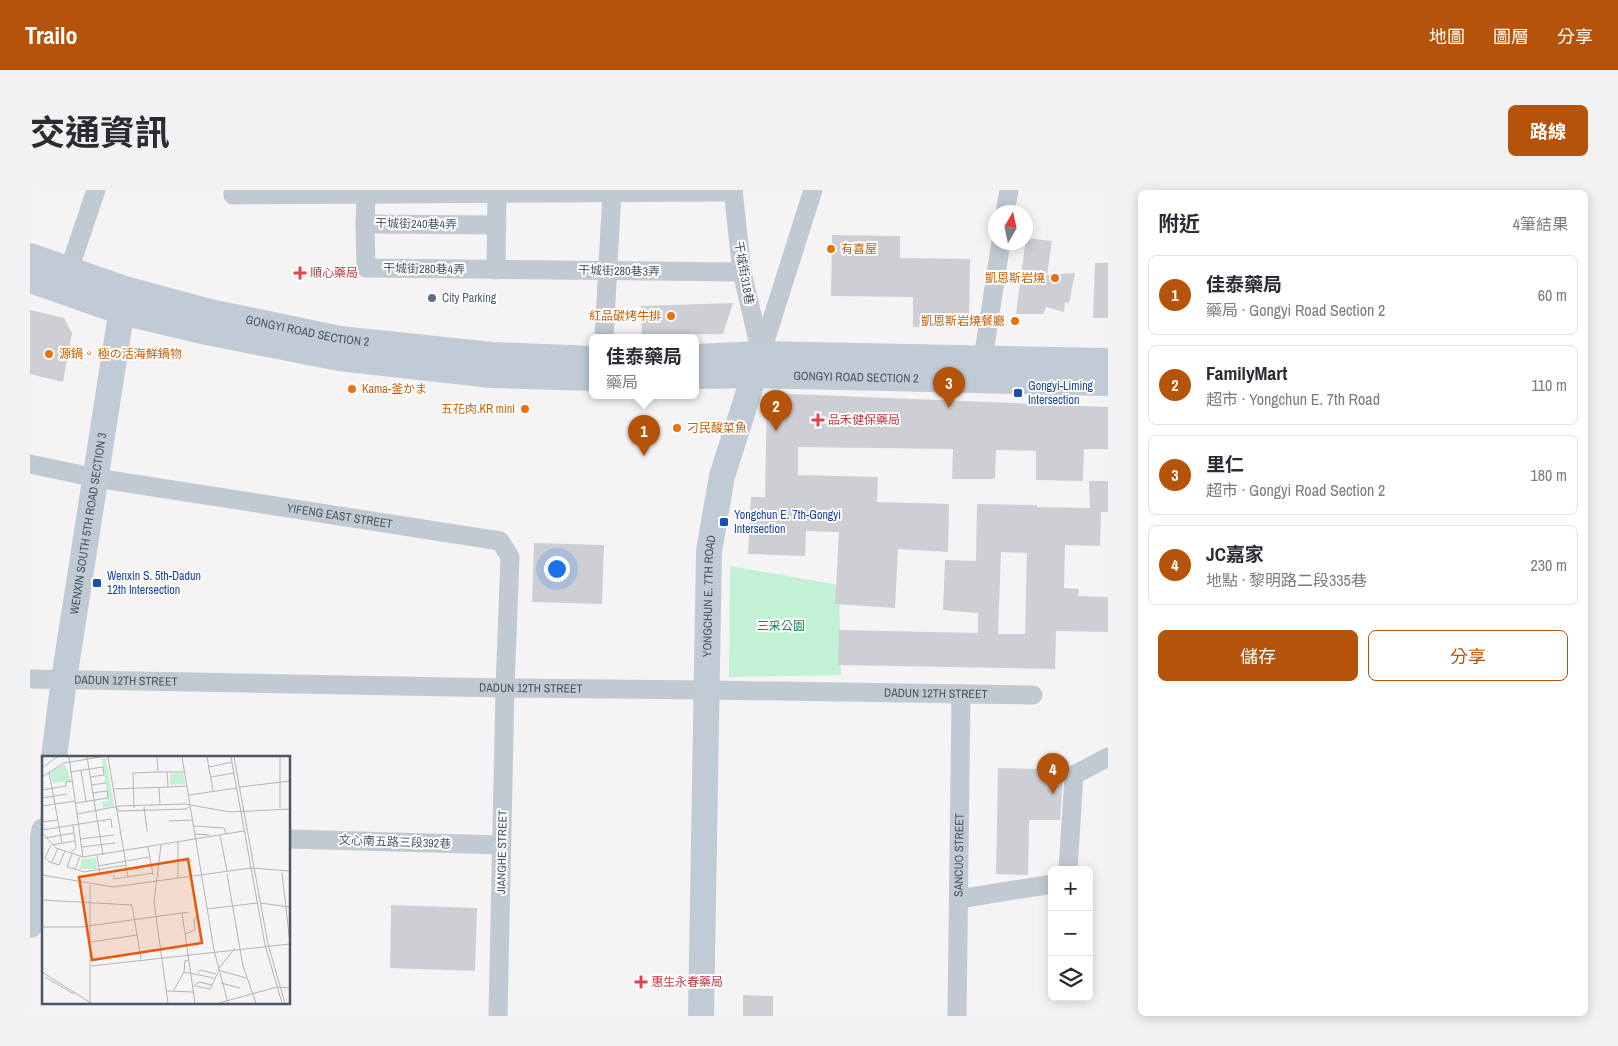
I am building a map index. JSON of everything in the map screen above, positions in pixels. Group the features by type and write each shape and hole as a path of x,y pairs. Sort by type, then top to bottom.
{"main road":[{"name":"GONGYI ROAD SECTION 2","path":"30,256 69,270 124,301 207,332 338,358 492,375 589,378"},
{"name":"GONGYI ROAD SECTION 2","path":"30,280 124,301 210,312 340,339 492,355 589,359"},
{"name":"WENXIN SOUTH 5TH ROAD SECTION 3","path":"54,756 64,679 124,301"},
{"name":"GONGYI ROAD SECTION 2","path":"699,358 758,365 1108,383"},
{"name":"GONGYI ROAD SECTION 2","path":"699,375 758,365 983,359 1108,361"},
{"name":"YONGCHUN E. 7TH ROAD","path":"701,1016 709,551 722,476 758,365"},
{"path":"30,925 42,845"}],"street":[{"path":"69,270 96,190"},
{"name":"YONGCHUN E. 7TH ROAD","path":"758,365 813,190"},
{"path":"1007,205 1009,190"},
{"path":"233,192 366,194 497,191 733,191"},
{"path":"496,270 497,191"},
{"name":"干城街318巷","path":"733,191 742,272 758,365"},
{"path":"604,334 612,192"},
{"name":"干城街240巷4弄","path":"366,194 365,224 497,225"},
{"name":"干城街280巷4弄","path":"365,224 366,268 496,270"},
{"path":"983,359 1000,250"},
{"name":"干城街280巷3弄","path":"496,270 742,272"},
{"name":"YIFENG EAST STREET","path":"30,464 96,478 500,541 510,557 505,688"},
{"name":"DADUN 12TH STREET","path":"30,679 1033,696"},
{"name":"JIANGHE STREET","path":"498,1016 505,688"},
{"name":"SANCUO STREET","path":"957,1016 961,694"},
{"path":"1068,866 1074,775 1108,757"},
{"name":"文心南五路三段392巷","path":"290,839 502,845"},
{"path":"959,899 1048,885"}],"green space":[{"name":"三采公園","path":"730,566 839,585 841,675 729,677"}],"building":[{"path":"832,235 900,236 900,258 970,259 969,328 913,327 913,297 831,296"},
{"name":"凱恩斯岩燒","path":"1033,239 1052,241 1047,275 1075,273 1069,303 1065,302 1064,312 1046,307 1043,314 1016,314 1024,250 1033,250"},
{"path":"1095,263 1108,263 1108,318 1093,318"},
{"path":"733,303 723,334 642,334 641,306"},
{"name":"源鍋。 極の活海鮮鍋物","path":"30,310 64,318 72,333 63,382 30,374"},
{"path":"767,393 1108,407 1108,449 1084,449 1083,481 1036,480 1036,451 996,450 995,479 952,479 953,449 798,447 798,475 878,477 877,502 949,504 948,552 898,549 895,608 835,604 839,532 806,531 805,556 748,554 751,497 765,497"},
{"path":"1089,481 1108,481 1108,512 1101,512 1100,546 1065,545 1064,588 1079,589 1078,596 1108,597 1108,632 1056,631 1055,669 838,665 839,630 978,633 978,613 943,610 945,560 976,561 977,504 1090,508","holes":["1001,552 1027,553 1025,634 998,634"]},
{"path":"534,543 604,545 602,604 532,602"},
{"path":"998,768 1066,768 1063,774 1060,820 1029,820 1028,875 996,874"},
{"path":"391,905 477,908 475,971 390,968"},
{"path":"743,995 773,996 773,1016 743,1016"}],"place":[{"name":"有喜屋","path":"831,249"},
{"name":"順心藥局","path":"300,273"},
{"name":"凱恩斯岩燒","path":"1055,278"},
{"name":"City Parking","path":"432,298"},
{"name":"紅品碳烤牛排","path":"671,316"},
{"name":"凱恩斯岩燒餐廳","path":"1015,321"},
{"name":"源鍋。 極の活海鮮鍋物","path":"49,354"},
{"name":"Kama-釜かま","path":"352,389"},
{"name":"Gongyi-Liming Intersection","path":"1018,393"},
{"name":"里仁","path":"949,408"},
{"name":"五花肉.KR mini","path":"525,409"},
{"name":"品禾健保藥局","path":"818,420"},
{"name":"刁民酸菜魚","path":"677,428"},
{"name":"FamilyMart","path":"776,431"},
{"name":"佳泰藥局","path":"644,456"},
{"name":"Yongchun E. 7th-Gongyi Intersection","path":"724,522"},
{"name":"Wenxin S. 5th-Dadun 12th Intersection","path":"97,583"},
{"name":"JC嘉家","path":"1053,794"},
{"name":"惠生永春藥局","path":"641,982"}]}
